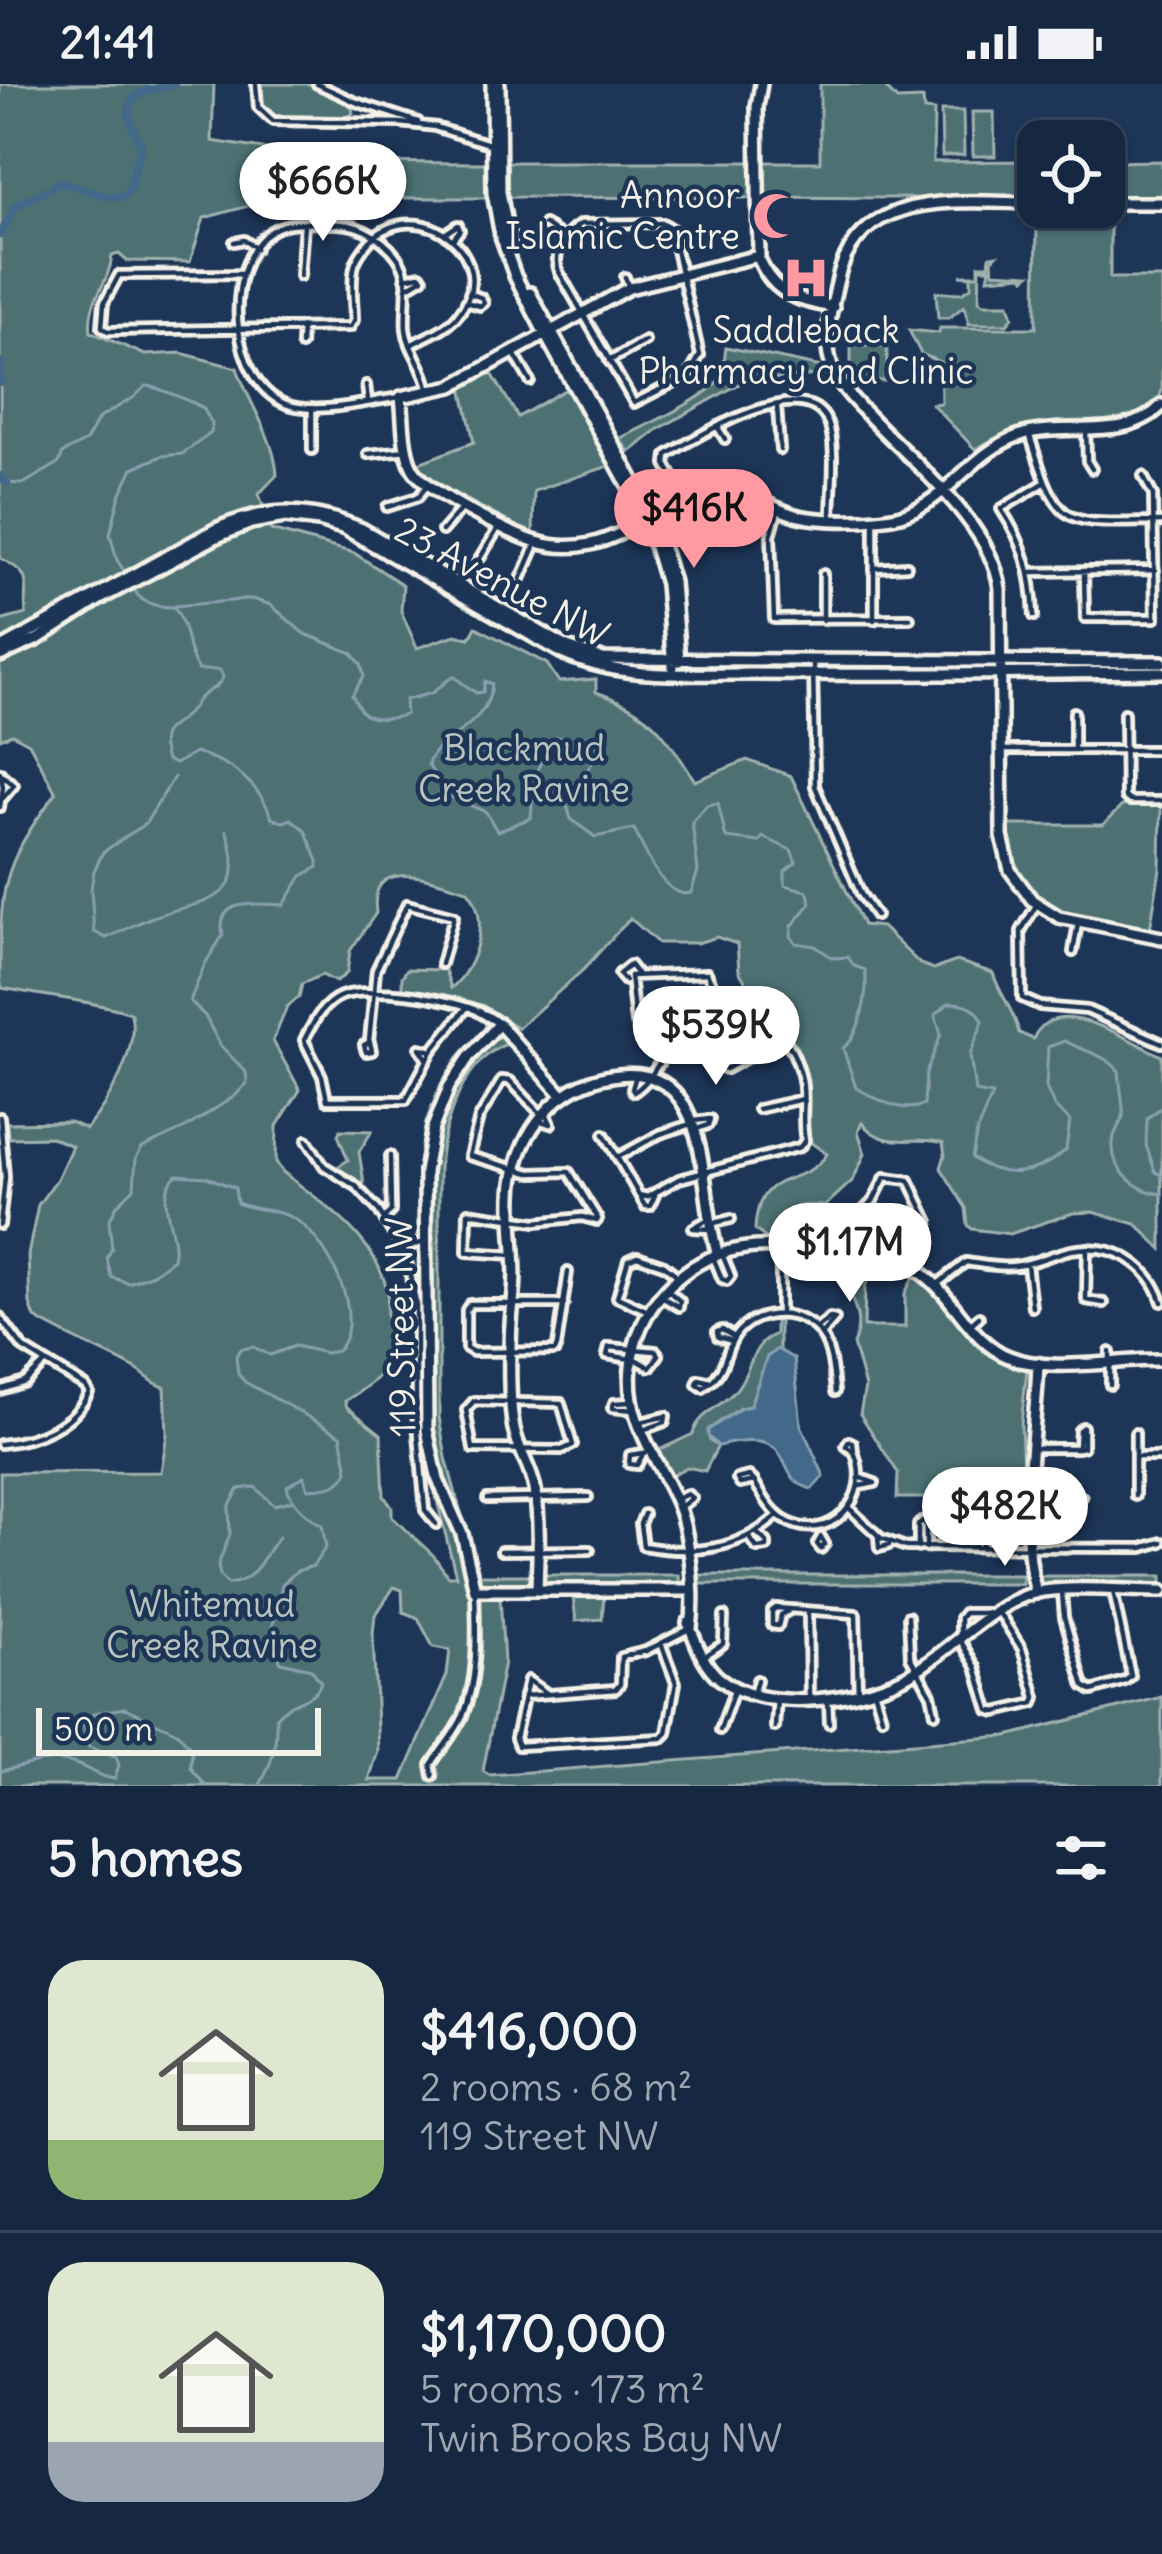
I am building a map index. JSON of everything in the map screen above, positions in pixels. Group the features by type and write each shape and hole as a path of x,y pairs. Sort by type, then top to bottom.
{"street":[{"path":"256,84 259,110 272,121 436,128"},
{"path":"317,84 356,102 495,146"},
{"path":"495,84 495,146 507,236 548,333 650,519 673,582 678,637 674,665"},
{"path":"761,84 757,106 758,256 767,277 784,293 833,307"},
{"path":"1017,203 932,203 892,213 869,227 840,269 828,349 838,379 976,529 993,558 1000,590 1004,851 1016,880 1036,904 1078,923 1162,938"},
{"path":"1125,203 1162,203"},
{"path":"585,223 668,224 700,347 697,364 686,377 634,403 556,266 565,239 585,223"},
{"path":"300,276 304,224"},
{"path":"429,394 424,369 406,332 405,278 397,258 375,237 351,224 274,229 256,248 242,274 243,358 261,388 283,403 311,408 429,394 582,314 627,282 682,275 758,256"},
{"path":"242,274 118,275 102,307 103,329 165,332 352,326 355,266 375,237 389,226 428,224 453,239 469,261 469,293 453,321 411,345"},
{"path":"544,224 565,239"},
{"path":"446,233 458,225 453,239"},
{"path":"233,242 244,240 256,248"},
{"path":"405,278 423,278 422,283 406,288"},
{"path":"466,302 484,303 469,293"},
{"path":"302,327 302,345"},
{"path":"608,361 645,341"},
{"path":"513,352 530,381"},
{"path":"366,385 368,401"},
{"path":"401,397 412,469 428,485 537,542 584,545 686,503 727,493 802,516 874,518 910,512 985,452 1029,433 1126,426 1160,413"},
{"path":"686,503 664,458 751,410 803,405 816,410 830,430 830,518"},
{"path":"777,406 780,450"},
{"path":"311,408 312,450"},
{"path":"717,426 725,440"},
{"path":"1086,428 1087,461 1092,469"},
{"path":"1029,433 1044,483 1058,509 1091,523 1158,523"},
{"path":"368,454 407,450"},
{"path":"1084,571 1085,618 1155,618 1158,523 1153,495 1143,476"},
{"path":"1034,616 1032,572 1021,539 1001,509 1044,483"},
{"path":"387,507 418,497 428,485"},
{"path":"442,531 464,505"},
{"path":"778,508 771,535 773,618 910,618"},
{"name":"23 Avenue NW","path":"0,652 250,516 285,510 320,514 362,529 567,647 603,659 813,674 921,674 1033,661 1162,662"},
{"name":"23 Avenue NW","path":"149,569 251,523 285,517 319,521 359,537 564,654 601,668 813,661 1162,672"},
{"path":"874,518 874,620"},
{"path":"650,519 666,584 674,665"},
{"path":"474,568 500,525"},
{"path":"521,579 537,542"},
{"path":"874,568 907,566"},
{"path":"1032,572 1155,571"},
{"path":"823,574 823,620"},
{"path":"678,637 684,649 697,656 739,661"},
{"path":"1001,647 1014,657 1033,661"},
{"path":"813,661 816,789 860,894 876,916"},
{"path":"1001,667 1077,662"},
{"path":"1074,712 1074,750"},
{"path":"1124,713 1126,799 1162,801"},
{"path":"1001,750 1162,750"},
{"path":"0,773 0,807"},
{"path":"369,1042 378,966 407,904 453,914 451,936 440,964"},
{"path":"1036,904 1020,934 1020,996 1036,1005 1088,1010 1162,1043"},
{"path":"1072,952 1078,923"},
{"path":"628,984 619,972 630,965 638,974"},
{"path":"679,1033 635,1022 630,976 707,973 723,1007"},
{"path":"469,1007 432,1051 405,1101 327,1100 305,1038 332,1001 349,994 374,993 469,1007 499,1024 563,1096"},
{"path":"604,1134 647,1207 658,1191 804,1144 800,1072 776,1022 751,1008 723,1007 699,1016 679,1033 649,1079"},
{"name":"119 Street NW","path":"433,1776 431,1765 467,1702 475,1653 475,1590 462,1534 440,1486 426,1418 425,1172 439,1109 461,1068 499,1024"},
{"path":"744,1059 785,1037"},
{"path":"427,1059 419,1048 432,1051"},
{"path":"537,1590 536,1501 514,1429 514,1217 516,1172 525,1141 541,1116 563,1096 604,1077 649,1079 675,1094 695,1124 718,1255"},
{"path":"541,1116 505,1080 479,1118 469,1156 516,1172 568,1172 598,1220 582,1217"},
{"path":"758,1109 802,1099"},
{"path":"0,1120 0,1225"},
{"path":"618,1157 665,1132 695,1124"},
{"name":"119 Street NW","path":"308,1140 324,1166 356,1186 385,1218 404,1251 416,1302 416,1412 425,1510 436,1524"},
{"path":"385,1218 391,1212 390,1156"},
{"path":"858,1216 873,1201 885,1177 908,1179 929,1222 898,1260"},
{"path":"514,1255 467,1252 468,1212 546,1223 582,1217 589,1214 590,1205"},
{"path":"709,1224 730,1219"},
{"path":"404,1251 425,1245"},
{"path":"1162,1363 1110,1358 1035,1363 999,1353 937,1286 898,1260 866,1249 811,1246 718,1255 679,1277 649,1312 632,1355 632,1406 646,1454 677,1504 686,1549 691,1628 702,1658 735,1688 777,1698 857,1694 916,1671 997,1613 1034,1593 1162,1592"},
{"path":"780,1247 780,1313"},
{"path":"937,1286 966,1262 1027,1264 1087,1248 1131,1259 1154,1282 1162,1302"},
{"path":"1087,1248 1086,1300 1104,1303"},
{"path":"649,1312 616,1297 624,1267 634,1256 664,1264 679,1277"},
{"path":"1027,1264 1032,1307"},
{"path":"564,1304 467,1306 467,1349 555,1351 564,1304 568,1272"},
{"path":"711,1382 723,1368 733,1339 751,1321 780,1313 819,1332 830,1357 835,1392"},
{"path":"0,1317 3,1329 23,1348 85,1385 88,1398 51,1430 0,1444"},
{"path":"970,1325 979,1317"},
{"path":"1110,1358 1110,1385"},
{"path":"0,1390 25,1382 45,1362"},
{"path":"1034,1593 1028,1557 1035,1363"},
{"path":"513,1401 562,1403 573,1445 566,1450 472,1448 468,1404 513,1401"},
{"path":"1135,1433 1135,1496"},
{"path":"1029,1444 1078,1448"},
{"path":"754,1481 778,1515 797,1525 820,1526 850,1509 860,1482 854,1452"},
{"path":"1135,1457 1162,1457"},
{"path":"426,1489 440,1486"},
{"path":"487,1499 587,1497"},
{"path":"1030,1497 1082,1497"},
{"path":"850,1509 878,1536 922,1548 1142,1548 1162,1542"},
{"path":"644,1514 640,1524 643,1546 686,1549 750,1539 778,1515"},
{"path":"820,1526 821,1537"},
{"path":"750,1539 757,1548 767,1547 758,1534"},
{"path":"501,1551 590,1550"},
{"path":"475,1590 688,1591"},
{"path":"1062,1592 1086,1690 1130,1677 1113,1592"},
{"path":"788,1611 855,1613 857,1694"},
{"path":"808,1611 808,1698"},
{"path":"997,1613 1022,1649 1036,1702 991,1712 976,1667 960,1640 962,1614 997,1613"},
{"path":"702,1658 723,1643 724,1616"},
{"path":"908,1616 908,1650 931,1694 935,1713"},
{"path":"524,1696 619,1687 620,1658 691,1628"},
{"path":"548,1694 530,1679 517,1745 665,1736 676,1688 661,1643"},
{"path":"753,1695 757,1680"},
{"path":"720,1730 735,1688"},
{"path":"874,1690 882,1717"},
{"path":"775,1727 777,1698"},
{"path":"829,1698 829,1723"}],"green space":[{"name":"Whitemud Creek Ravine","path":"0,84 214,84 212,141 275,151 276,162 489,163 491,198 278,198 204,218 190,262 127,261 119,254 112,256 92,310 91,332 145,355 181,353 237,368 275,461 277,475 259,494 271,530 354,553 403,585 401,611 417,648 455,635 470,638 476,627 547,664 559,682 596,679 596,692 631,707 655,726 695,781 747,760 791,776 863,925 882,927 920,964 934,969 957,961 993,973 1019,1033 1033,1039 1043,1025 1075,1019 1162,1056 1162,1249 1136,1224 1093,1212 1073,1213 1010,1234 972,1229 966,1208 941,1168 943,1143 891,1140 862,1123 858,1131 865,1154 853,1180 825,1206 790,1211 783,1222 803,1241 770,1241 755,1230 764,1195 817,1165 827,1154 810,1142 804,1067 790,1034 761,1007 739,971 737,944 717,937 697,943 658,943 630,918 584,969 518,1028 482,1005 402,988 407,969 445,970 451,988 474,955 478,913 467,890 421,877 392,877 382,883 376,913 350,951 347,973 336,982 322,975 302,984 273,1041 300,1090 277,1126 276,1162 359,1237 387,1290 387,1359 370,1384 345,1401 381,1434 384,1496 392,1517 448,1576 456,1576 422,1441 418,1171 426,1122 441,1084 486,1027 485,1022 511,1043 481,1061 469,1076 451,1112 439,1168 439,1417 478,1575 679,1575 680,1596 604,1596 602,1619 576,1621 573,1596 500,1596 504,1662 483,1771 489,1775 1007,1736 1162,1697 1162,1786 0,1786 0,1473 161,1472 167,1434 165,1387 35,1318 30,1304 28,1255 38,1205 72,1146 51,1137 8,1138 7,1123 70,1122 86,1129 120,1075 132,1028 131,1014 123,1011 2,988 0,981 7,880 24,841 56,793 29,743 12,734 0,739 0,621 26,614 23,575 0,558","holes":["394,1587 402,1590 403,1612 418,1618 433,1647 450,1650 447,1675 402,1780 369,1780 378,1751 375,1616"]},
{"path":"259,84 312,84 351,103 353,113 346,119 277,119 259,104"},
{"path":"820,84 882,84 897,100 923,99 924,110 934,111 933,162 1017,161 1017,199 760,197 761,162 820,162"},
{"path":"941,111 963,111 964,155 942,156"},
{"path":"972,112 994,112 995,156 973,156"},
{"path":"1162,161 1162,199 1125,199 1125,162"},
{"path":"502,162 752,162 752,198 503,197"},
{"path":"1037,228 1110,228 1110,278 1162,278 1162,390 1156,403 1132,418 1033,426 975,449 932,404 941,403 940,362 921,354 909,330 1036,328"},
{"path":"997,255 992,260 993,272 1030,274 988,278 990,268 980,268 979,301 1009,304 1013,317 1007,324 969,324 964,306 949,318 938,318 936,292 962,293 971,287 971,276 960,275 979,275 979,265 989,265 990,256"},
{"path":"851,345 887,346 887,381 851,381"},
{"path":"726,347 826,368 826,374 741,383 657,430 630,452 619,439 715,385 722,374"},
{"path":"491,372 518,417 566,389 609,466 534,491 533,535 432,481 416,464 474,442 462,387"},
{"path":"1161,803 1160,869 1150,929 1075,915 1034,894 1019,877 1010,855 1007,825 1103,825 1122,806"},
{"path":"340,1130 372,1131 359,1152 364,1183 360,1186 333,1170 348,1160"},
{"path":"860,1252 877,1256 865,1287 864,1327 905,1327 905,1293 914,1276 934,1291 989,1355 1027,1370 1021,1424 1024,1496 961,1499 949,1504 932,1498 897,1498 898,1473 860,1414 865,1387 853,1344 857,1318 849,1292"},
{"path":"775,1317 779,1317 779,1349 767,1357 750,1406 708,1430 710,1441 718,1446 705,1471 687,1467 670,1476 657,1451 693,1434 701,1420 733,1394 756,1351 775,1334"},
{"path":"696,1575 1022,1575 1022,1584 696,1584"},
{"path":"1038,1576 1162,1576 1162,1586 1040,1585"}],"water":[{"path":"777,1349 794,1359 801,1425 824,1476 812,1489 791,1475 774,1448 745,1442 718,1446 708,1436 708,1430 750,1406 767,1357"}],"waterway":[{"path":"0,235 16,206 61,182 123,197 130,188 141,144 131,124 132,102 144,92 174,84"},
{"path":"0,362 0,382"},
{"path":"7,483 23,484 59,463 63,453 86,441 99,418 146,386 203,408 212,424 211,433 182,454 133,468 120,495 110,534 126,574"},
{"path":"0,476 7,483"},
{"path":"134,588 145,601 174,607 198,670 220,670 223,677 167,730 162,741 166,760 175,764 195,753 232,768 252,785 272,818 291,819 305,830 318,861 318,867 302,876 284,905 240,905 225,914 223,935 190,1001 205,1016 220,1045 246,1072 247,1083 187,1127 142,1148 136,1158 134,1188 109,1221 111,1277 128,1283 153,1274 173,1259 166,1206 169,1185 176,1175 207,1177 235,1188 237,1203 286,1215 306,1228 330,1260 346,1300 346,1337 337,1351 295,1346 270,1355 253,1347 241,1349 236,1356 238,1374 245,1382 341,1435 348,1471 331,1486 308,1489 304,1476 287,1486 300,1508 322,1525 326,1547 313,1566 297,1571 282,1584 270,1639 281,1662 311,1669 321,1682 313,1693 276,1717 273,1753 259,1786"},
{"path":"175,606 252,599 271,605 303,633 352,653 364,676 352,695 370,717 406,714 405,700 432,693 453,676 476,693 483,692 485,681 492,684 481,712 440,747 428,765 449,796 486,812 497,831 531,818 540,763 550,744 557,737 573,741 591,735 600,749 582,779 563,792 571,819 595,837 634,829 664,881 672,889 691,893 698,871 692,822 707,805 718,803 726,838 759,842 763,837 791,850 796,862 785,871 785,885 807,891 811,903 792,926 796,943 815,946 833,958 848,957 865,970 862,1013 843,1048 856,1088 897,1106 924,1105 926,1073 941,1034 935,1015 949,1003 965,1005 983,1021 970,1055 975,1092 992,1095 972,1158 997,1170 1021,1172 1044,1165 1066,1150 1070,1121 1054,1106 1046,1087 1048,1047 1065,1041 1119,1071 1123,1113 1114,1136 1115,1158 1133,1183 1162,1194"},
{"path":"174,777 146,823 103,852 91,889 94,932 106,938 217,895 233,873 226,830"},
{"path":"1162,1107 1147,1118 1146,1145 1155,1171 1162,1176"},
{"path":"279,1537 246,1578 228,1584 220,1576 218,1565 230,1534 229,1507 239,1489 255,1487 274,1505 291,1501"},
{"path":"0,1771 58,1761 115,1779 116,1757 89,1747 84,1726 94,1713 125,1708 177,1732 192,1749 191,1768 206,1786"}],"place":[{"name":"Annoor Islamic Centre","path":"776,216"},
{"name":"Saddleback Pharmacy and Clinic","path":"806,278"}],"park label":[{"name":"Blackmud Creek Ravine","path":"524,768"}]}
